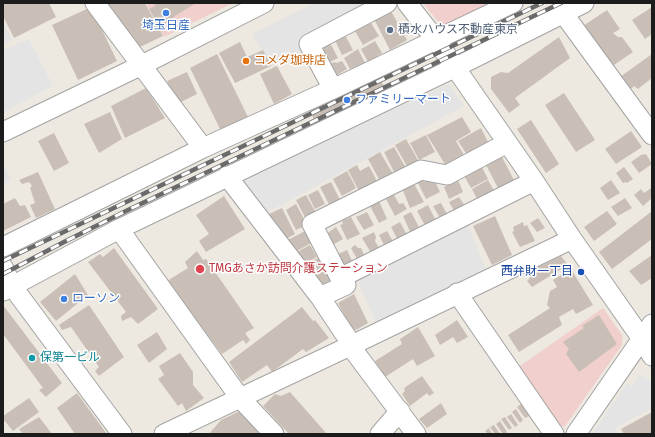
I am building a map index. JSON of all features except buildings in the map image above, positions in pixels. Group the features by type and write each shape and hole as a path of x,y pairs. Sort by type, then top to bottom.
{"street":[{"path":"96,3 203,148"},
{"path":"3,132 142,65 264,3"},
{"path":"333,90 309,44 387,3"},
{"path":"407,3 436,40 572,238 647,331 652,356"},
{"path":"3,247 203,148 333,90 513,3"},
{"path":"8,288 118,229 454,68 584,3"},
{"path":"563,13 652,135"},
{"path":"320,297 346,285 340,278 312,224 421,170 447,175 507,143"},
{"path":"227,176 320,297 352,345 354,351 416,434"},
{"path":"340,278 534,181"},
{"path":"118,229 240,398 274,434"},
{"path":"164,434 572,238"},
{"path":"3,267 8,288 122,434"},
{"path":"457,293 554,434"},
{"path":"576,434 647,331"},
{"path":"380,434 400,411"}],"shaded area":[{"path":"146,3 233,3 164,37"},
{"path":"314,3 374,3 307,50 271,66 252,34"},
{"path":"423,3 484,3 487,6 447,25 440,24"},
{"path":"3,20 12,40 3,44"},
{"path":"29,39 53,86 3,112 3,50"},
{"path":"449,84 464,106 261,216 235,182"},
{"path":"3,163 11,180 3,184"},
{"path":"467,224 487,271 377,325 356,277"},
{"path":"603,308 622,335 622,345 565,426 557,426 517,368"},
{"path":"640,374 652,383 652,408 615,428 618,434 592,434 627,383 632,386"}],"railway":[{"path":"3,261 542,3"},
{"path":"3,274 128,210 561,3"}],"place":[{"name":"埼玉日産","path":"166,13"},
{"name":"積水ハウス不動産東京","path":"390,30"},
{"name":"コメダ珈琲店","path":"246,61"},
{"name":"ファミリーマート","path":"347,100"},
{"name":"TMGあさか訪問介護ステーション","path":"200,269"},
{"name":"西弁財一丁目","path":"581,272"},
{"name":"ローソン","path":"64,299"},
{"name":"保第一ビル","path":"32,358"}]}
